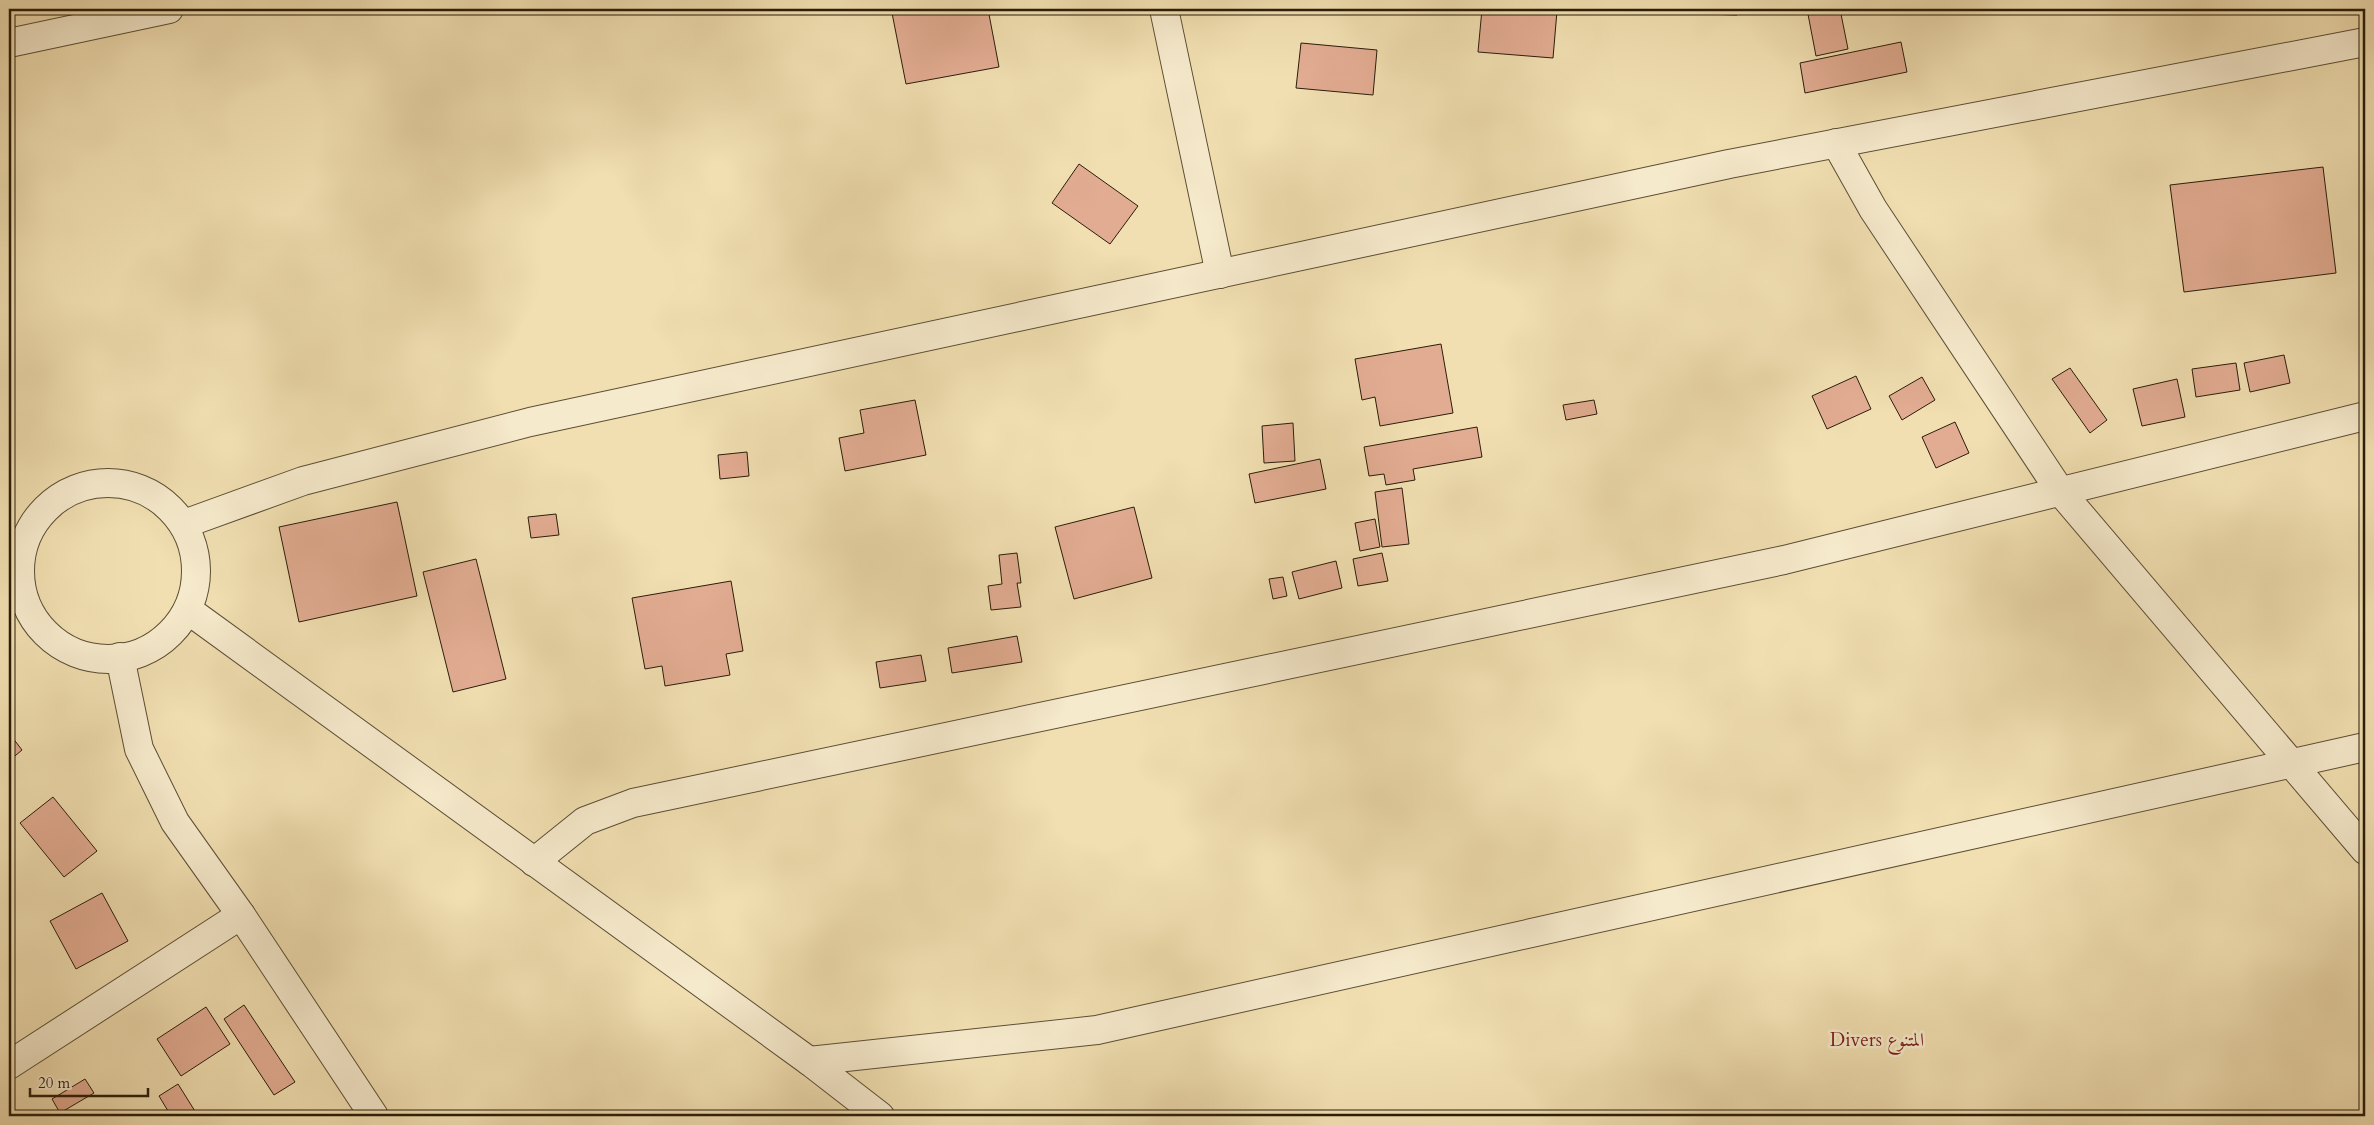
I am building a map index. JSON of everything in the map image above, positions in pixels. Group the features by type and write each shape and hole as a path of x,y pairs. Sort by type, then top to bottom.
{"street":[{"path":"9,43 169,9"},
{"path":"1164,9 1220,274"},
{"path":"184,524 303,481 530,422 1709,168 2365,42"},
{"path":"1836,143 1872,209 2060,491 2365,850"},
{"path":"534,862 585,821 633,803 1784,560 2365,416"},
{"path":"115,483 135,486 162,501 184,524 196,554 197,581 188,610 166,638 140,653 108,659 78,654 51,638 27,607 15,555 31,527 51,503 84,486 115,483"},
{"path":"188,610 809,1061 880,1116"},
{"path":"120,657 138,749 175,822 240,915 374,1116"},
{"path":"809,1061 1097,1030 2365,747"},
{"path":"9,1064 240,915"}],"building":[{"path":"914,9 988,9 999,67 906,84 892,13"},
{"path":"1482,9 1557,11 1553,58 1478,52"},
{"path":"1667,9 1737,9 1737,15 1667,13"},
{"path":"1807,9 1840,9 1848,49 1816,56"},
{"path":"1901,42 1907,72 1805,93 1800,63"},
{"path":"1301,43 1377,50 1373,95 1296,88"},
{"path":"1079,164 1138,206 1110,244 1052,203"},
{"path":"2323,167 2336,273 2184,292 2170,185"},
{"path":"1441,344 1453,413 1380,426 1375,397 1362,400 1355,359"},
{"path":"2284,355 2290,383 2250,392 2244,363"},
{"path":"2236,363 2240,390 2196,397 2192,369"},
{"path":"2070,368 2107,420 2090,433 2052,379"},
{"path":"1856,376 1871,409 1827,429 1812,396"},
{"path":"1922,377 1935,400 1902,420 1889,396"},
{"path":"2177,379 2185,417 2142,426 2133,389"},
{"path":"915,400 926,455 845,471 839,438 864,433 860,410"},
{"path":"1594,400 1597,414 1566,420 1563,405"},
{"path":"1955,422 1969,453 1936,468 1922,437"},
{"path":"1293,423 1295,461 1264,463 1262,426"},
{"path":"1477,427 1482,457 1413,469 1415,480 1386,485 1384,474 1369,476 1364,447"},
{"path":"747,452 749,476 720,479 718,455"},
{"path":"1320,459 1326,489 1255,503 1249,474"},
{"path":"1402,488 1409,544 1382,547 1375,492"},
{"path":"397,502 417,596 299,622 279,527"},
{"path":"1134,507 1152,578 1074,599 1055,527"},
{"path":"556,514 559,535 531,538 528,517"},
{"path":"1375,519 1380,547 1360,551 1355,523"},
{"path":"1017,553 1021,583 1017,583 1021,607 991,610 988,586 1002,584 999,555"},
{"path":"1382,553 1388,581 1358,586 1353,559"},
{"path":"476,559 506,679 453,692 423,572"},
{"path":"1336,561 1342,588 1299,599 1292,572"},
{"path":"1283,577 1287,596 1273,599 1269,579"},
{"path":"731,581 743,651 726,654 730,675 665,686 662,666 645,669 632,598"},
{"path":"1017,636 1022,662 952,673 948,648"},
{"path":"921,655 926,681 880,688 876,662"},
{"path":"9,733 22,750 9,761"},
{"path":"53,797 97,851 64,877 20,823"},
{"path":"102,893 128,941 76,969 50,921"},
{"path":"244,1005 295,1082 274,1095 224,1019"},
{"path":"206,1007 230,1044 181,1076 157,1039"},
{"path":"85,1079 94,1093 60,1113 52,1099"},
{"path":"178,1084 198,1116 171,1116 159,1096"}],"district":[{"name":"Divers المتنوع","path":"1877,1039"}]}
